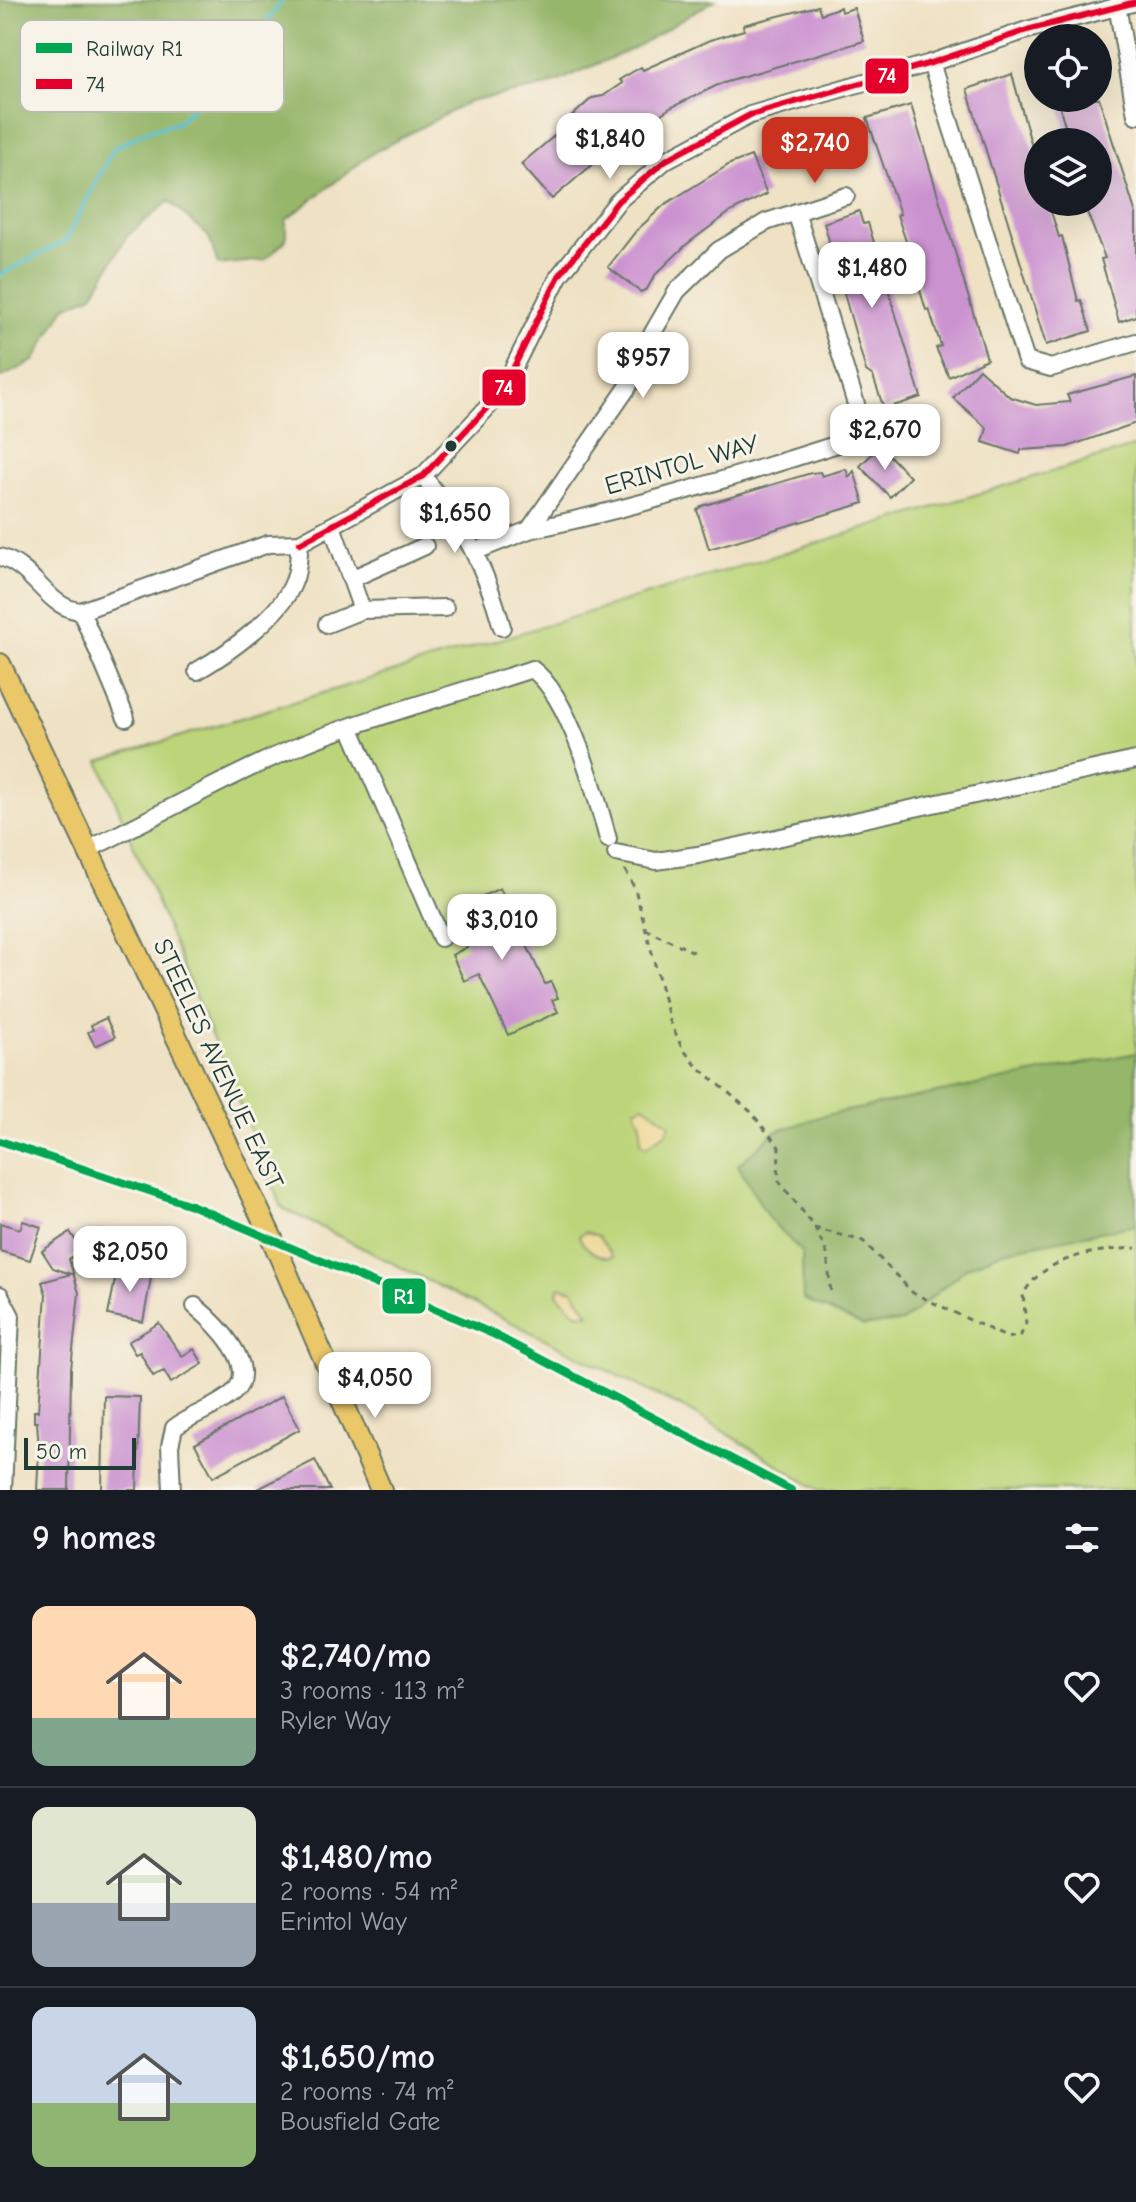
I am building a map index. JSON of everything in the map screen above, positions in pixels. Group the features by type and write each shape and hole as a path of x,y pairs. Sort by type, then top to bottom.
{"main road":[{"name":"STEELES AVENUE EAST","path":"0,664 274,1243 381,1490"}],"street":[{"path":"0,557 28,570 54,601 81,611 268,544 300,543 423,476 501,393 559,276 618,201 666,160 750,115 931,63 1027,30 1136,2"},
{"path":"1117,5 1136,115"},
{"path":"931,63 1026,361 1051,368 1136,342"},
{"path":"476,551 529,530 628,387 644,348 677,291 719,250 766,222 846,196"},
{"name":"ERINTOL WAY","path":"529,530 585,518 765,466 844,442 853,434 856,404 796,212"},
{"path":"423,476 462,526 476,551 502,627"},
{"path":"332,526 362,610"},
{"path":"197,671 227,653 287,598 296,578 300,543"},
{"path":"351,579 425,546"},
{"path":"327,624 362,610 445,608"},
{"path":"81,611 126,718"},
{"path":"87,850 226,778 308,742 532,669 545,679 570,726 592,781 612,846 656,861 698,855 1136,760"},
{"path":"351,729 441,938"},
{"path":"0,1295 11,1316 3,1490"},
{"path":"172,1490 170,1446 174,1428 233,1394 241,1376 240,1362 219,1325 195,1306"}],"path":[{"path":"612,846 635,889 670,1021 682,1048 696,1065 761,1122 779,1147 778,1180 814,1228 827,1254 831,1294"},
{"path":"645,929 696,953"},
{"path":"814,1228 863,1241 913,1293 1008,1338 1021,1335 1026,1323 1023,1295 1041,1272 1093,1250 1136,1248"}],"green space":[{"path":"0,0 715,0 634,48 545,87 469,102 374,152 286,220 286,240 265,260 218,265 209,237 169,201 127,236 93,295 65,307 34,361 0,378"},
{"path":"1136,446 1136,1490 819,1490 695,1414 282,1208 99,761"},
{"path":"1136,1053 1136,1225 1003,1251 966,1268 902,1322 863,1326 803,1299 802,1252 769,1219 738,1165 775,1132 822,1116"}],"sand":[{"path":"644,1105 670,1124 667,1132 646,1146 641,1142 641,1124 635,1109"},
{"path":"586,1232 598,1236 613,1257 597,1255 587,1248 579,1235"},
{"path":"560,1287 573,1290 589,1314 576,1313 557,1294"}],"building":[{"path":"818,6 821,14 840,7 841,12 854,8 864,41 724,82 670,108 614,146 552,199 521,164 573,120 570,118 592,98 603,96 622,83 619,80 641,67 643,70 710,40 744,30 743,25"},
{"path":"1012,74 1027,128 1024,128 1024,216 1052,216 1059,237 1062,236 1078,301 1081,300 1091,331 1046,345 967,89"},
{"path":"911,105 987,359 949,377 936,348 941,346 929,309 926,310 897,215 900,214 867,118"},
{"path":"1061,112 1103,112 1109,128 1066,128"},
{"path":"1112,139 1136,214 1136,316 1119,322 1101,259 1105,258 1088,216 1112,216"},
{"path":"751,156 767,194 730,212 687,244 655,275 647,289 641,292 608,267 636,231 664,205 730,164"},
{"path":"859,211 863,224 868,223 921,397 884,409 873,376 866,371 824,223"},
{"path":"979,369 1010,397 1036,405 1070,402 1067,395 1136,376 1136,423 1067,447 1021,450 1020,454 983,442 987,428 953,398"},
{"path":"885,413 929,420 924,449 880,442"},
{"path":"880,446 910,477 890,497 860,466"},
{"path":"846,469 849,477 854,471 864,503 709,549 697,510 702,506 811,473 820,472 822,476"},
{"path":"500,888 545,984 551,982 558,998 552,1000 558,1012 508,1035 479,974 464,981 452,955 467,947 450,911"},
{"path":"106,1018 115,1037 95,1046 88,1032 93,1030 91,1025"},
{"path":"23,1221 41,1227 30,1260 0,1251 0,1223 20,1229"},
{"path":"70,1232 82,1250 69,1259 79,1293 71,1369 69,1490 37,1490 39,1450 34,1411 38,1411 46,1294 42,1282 71,1274 53,1268 42,1251"},
{"path":"118,1265 152,1272 143,1322 108,1315"},
{"path":"159,1323 182,1356 194,1349 203,1364 171,1383 164,1371 153,1376 140,1352 135,1354 128,1342"},
{"path":"104,1396 140,1397 137,1490 102,1490"},
{"path":"282,1396 300,1429 213,1477 195,1444"},
{"path":"315,1460 330,1490 256,1490"}],"waterway":[{"path":"268,20 283,0"},
{"path":"0,275 65,241 114,148 149,130 177,123 189,112"}],"rail line":[{"name":"R1","path":"0,1141 191,1205 493,1334 791,1490"}],"transit line":[{"name":"74","path":"300,543 423,476 501,393 559,276 618,201 666,160 750,115 931,63 1027,30 1136,2"}]}
